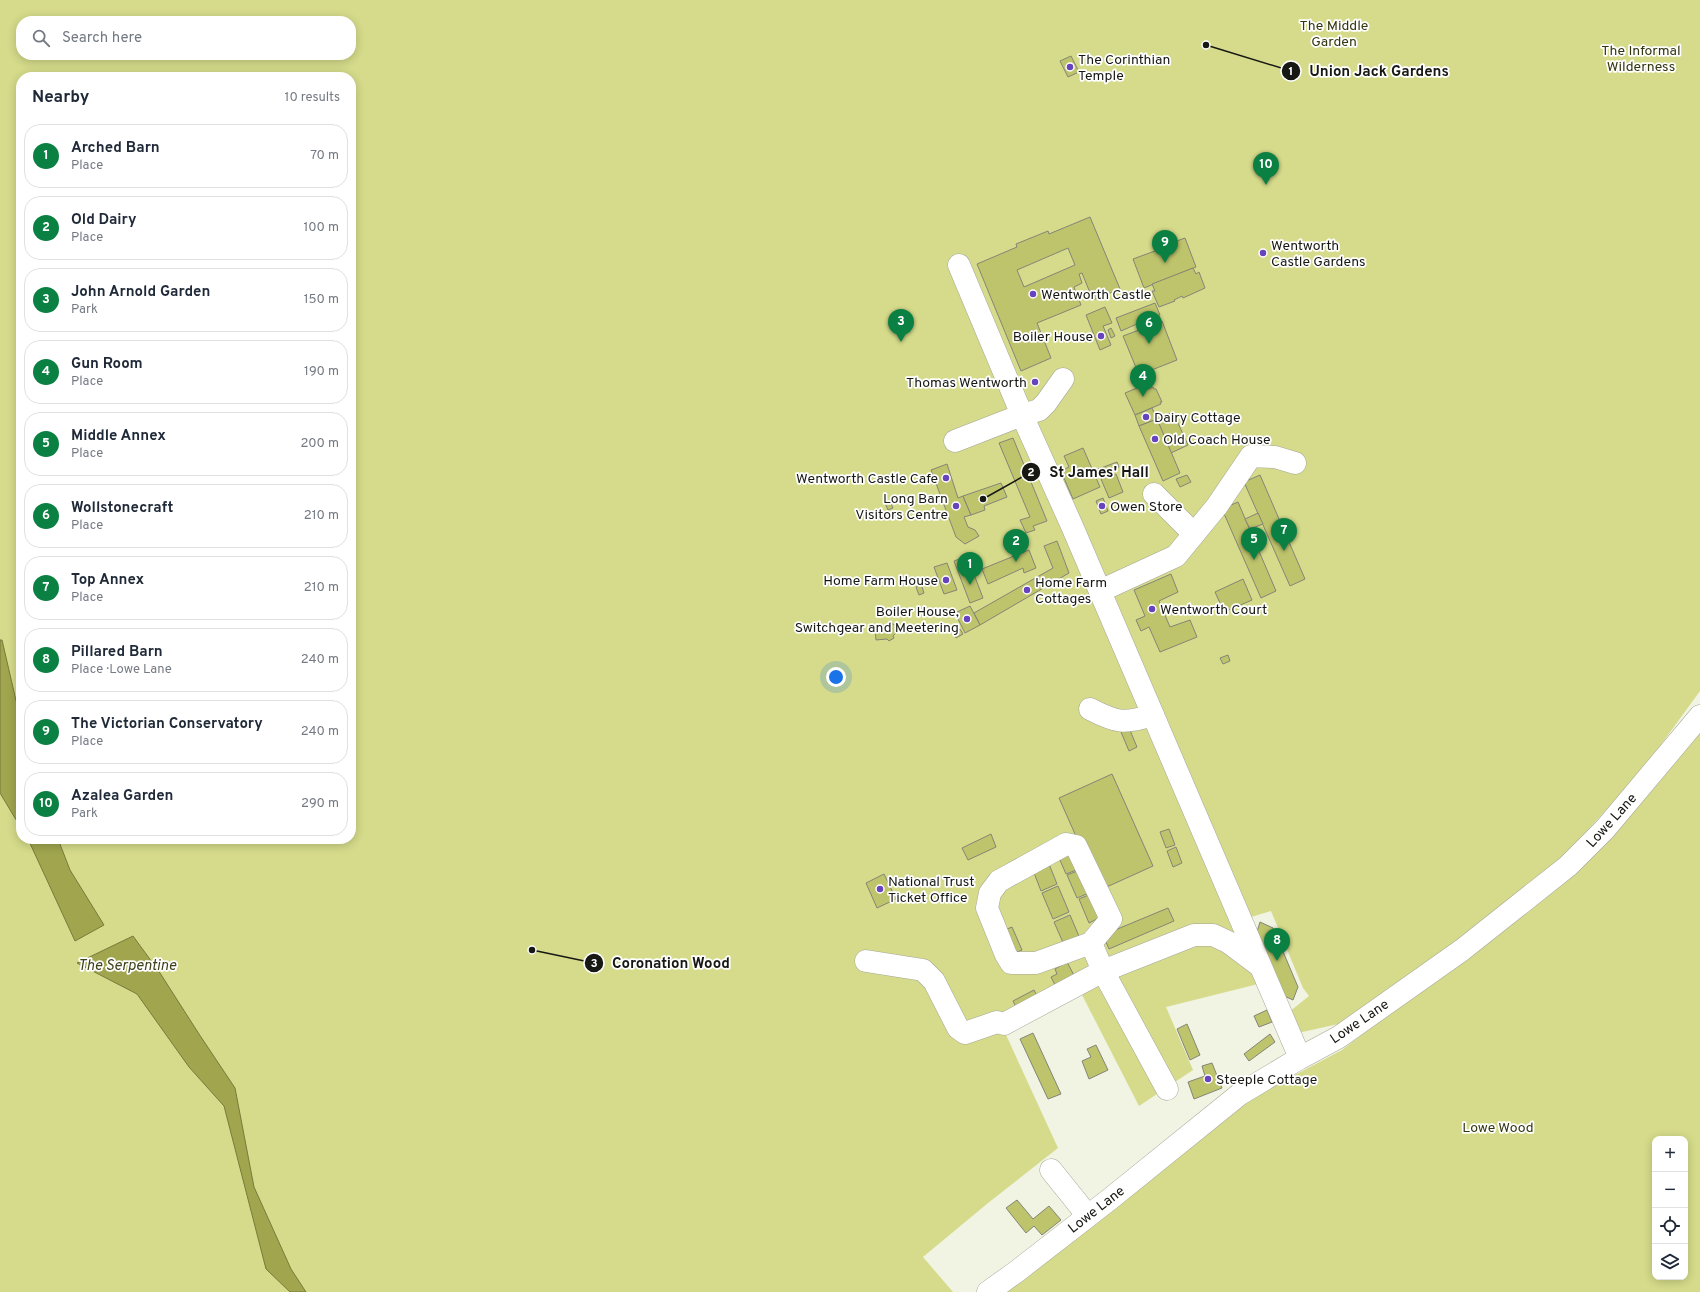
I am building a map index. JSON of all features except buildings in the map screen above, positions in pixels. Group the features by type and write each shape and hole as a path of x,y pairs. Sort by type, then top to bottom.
{"street":[{"path":"959,265 983,318 1022,415 1100,591 1300,1058"},
{"path":"955,441 1039,410 1063,379"},
{"path":"1100,591 1176,556 1217,506 1251,456 1275,457 1295,463"},
{"path":"1154,494 1168,506 1194,534"},
{"path":"1090,709 1104,716 1129,722 1153,715"},
{"name":"Lowe Lane","path":"988,1292 1088,1216 1240,1094 1339,1036 1462,950 1568,866 1605,829 1700,716"},
{"path":"1066,844 1076,846 1111,920 1091,943 1036,963 1011,963 1006,955 987,908 990,893 999,881 1066,844"},
{"path":"866,961 923,970 934,981 958,1028 965,1033 997,1022 1004,1024 1103,971 1194,935 1213,935 1228,942 1260,967"},
{"path":"1091,943 1103,971 1167,1089"},
{"path":"1051,1170 1088,1216"}],"green space":[{"path":"0,0 1700,0 1700,691 1660,746 1616,799 1563,857 1462,937 1338,1024 1298,1033 1288,1013 1309,996 1303,988 1271,911 1231,923 1258,984 1166,1007 1193,1070 1139,1106 1078,987 1001,1024 1058,1148 923,1257 953,1292 0,1292"},
{"name":"Lowe Wood","path":"1700,726 1700,1292 1002,1292 1242,1103 1342,1050 1461,959"}],"water":[{"path":"0,640 2,640 16,700 16,820 0,793"},
{"name":"The Serpentine","path":"30,844 60,844 70,870 104,925 75,941"},
{"name":"The Serpentine","path":"133,936 160,973 235,1088 254,1187 291,1269 306,1292 290,1292 266,1269 224,1106 189,1067 137,994 77,963"}],"place":[{"name":"Union Jack Gardens","path":"1206,45"},
{"name":"The Corinthian Temple","path":"1070,67"},
{"name":"Azalea Garden","path":"1266,185"},
{"name":"Wentworth Castle Gardens","path":"1263,253"},
{"name":"The Victorian Conservatory","path":"1165,263"},
{"name":"Wentworth Castle","path":"1033,294"},
{"name":"Boiler House","path":"1101,336"},
{"name":"John Arnold Garden","path":"901,342"},
{"name":"Wollstonecraft","path":"1149,344"},
{"name":"Thomas Wentworth","path":"1035,382"},
{"name":"Gun Room","path":"1143,397"},
{"name":"Dairy Cottage","path":"1146,417"},
{"name":"Old Coach House","path":"1155,439"},
{"name":"Wentworth Castle Cafe","path":"946,478"},
{"name":"St James' Hall","path":"983,499"},
{"name":"Long Barn Visitors Centre","path":"956,506"},
{"name":"Owen Store","path":"1102,506"},
{"name":"Top Annex","path":"1284,551"},
{"name":"Middle Annex","path":"1254,560"},
{"name":"Old Dairy","path":"1016,562"},
{"name":"Home Farm House","path":"946,580"},
{"name":"Arched Barn","path":"970,585"},
{"name":"Home Farm Cottages","path":"1027,590"},
{"name":"Wentworth Court","path":"1152,609"},
{"name":"Boiler House, Switchgear and Meetering","path":"967,619"},
{"name":"National Trust Ticket Office","path":"880,889"},
{"name":"Coronation Wood","path":"532,950"},
{"name":"Pillared Barn","path":"1277,961"},
{"name":"Steeple Cottage","path":"1208,1079"}],"park label":[{"name":"The Middle Garden","path":"1334,34"},
{"name":"The Informal Wilderness","path":"1641,58"}]}
